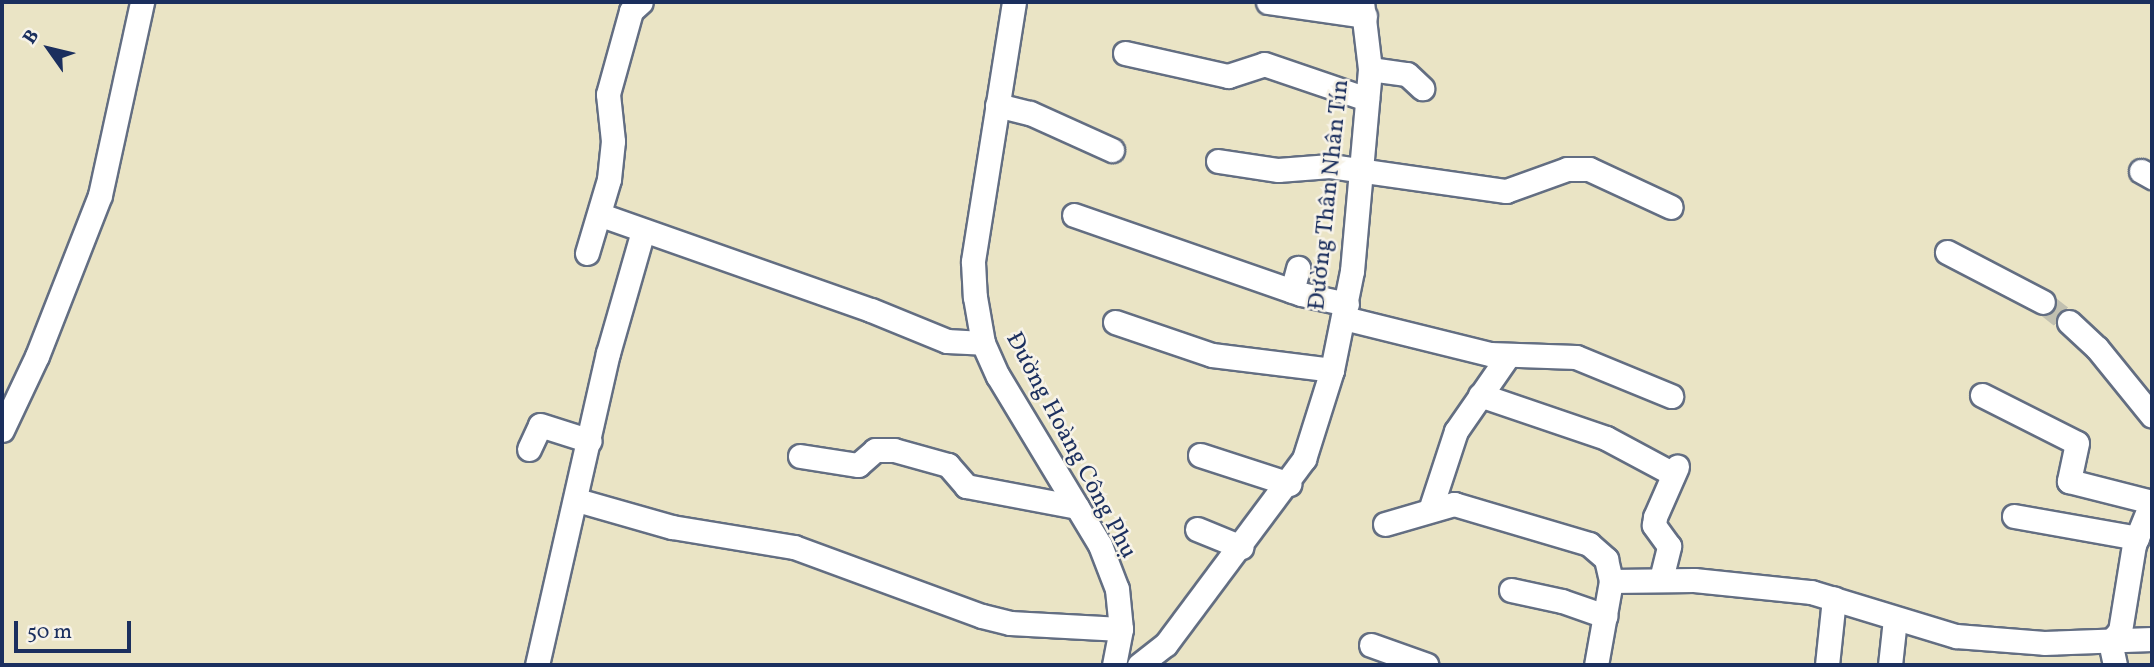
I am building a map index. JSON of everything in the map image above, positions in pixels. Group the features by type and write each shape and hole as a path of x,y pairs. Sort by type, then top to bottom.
{"street":[{"path":"2,430 37,356 100,195 142,2"},
{"path":"587,253 601,215 613,141 607,94 631,11 641,2"},
{"name":"Đường Hoàng Công Phụ","path":"1014,2 973,262 983,343 1100,545 1117,589 1121,629 1114,665"},
{"path":"1268,2 1364,9"},
{"name":"Đường Thân Nhân Tín","path":"1141,664 1166,644 1289,484 1304,459 1332,370 1346,311 1370,69 1364,9"},
{"path":"1125,53 1228,76 1264,64 1367,99"},
{"path":"1370,69 1407,74 1422,88"},
{"path":"997,105 1030,113 1112,150"},
{"path":"1218,161 1278,170 1313,165 1360,172 1424,176 1475,190 1506,191 1545,175 1589,169 1671,207"},
{"path":"601,215 872,310 947,341 983,343"},
{"path":"1074,215 1346,311 1508,356 1576,357 1671,396"},
{"path":"537,665 578,500 608,353 643,231"},
{"path":"1947,252 2043,302"},
{"path":"1292,291 1298,268"},
{"path":"1115,322 1212,355 1332,370"},
{"path":"2068,322 2097,348 2152,416"},
{"path":"1431,507 1456,431 1508,356"},
{"path":"1480,395 1606,438 1675,471 1655,517 1654,525 1669,546 1661,579"},
{"path":"1982,395 2077,443 2069,481 2152,501 2137,538 2120,631 2110,642"},
{"path":"529,449 540,425 590,441"},
{"path":"800,456 858,465 875,450 894,450 948,465 966,486 1077,507"},
{"path":"1200,456 1289,484"},
{"path":"578,500 672,527 794,547 982,616 1010,623 1121,629"},
{"path":"1385,524 1431,507 1454,504 1589,544 1606,559 1611,581 1596,665"},
{"path":"2014,516 2137,538"},
{"path":"1197,529 1241,547"},
{"path":"1611,581 1661,579 1834,598 1955,636 2044,643 2152,639"},
{"path":"1511,590 1562,601 1605,616"},
{"path":"1827,665 1834,598"},
{"path":"1890,665 1895,619"},
{"path":"2110,642 2115,665"},
{"path":"1371,645 1427,665"},
{"path":"1141,664 1166,665"}],"tunnel":[{"path":"2043,302 2069,322"}]}
